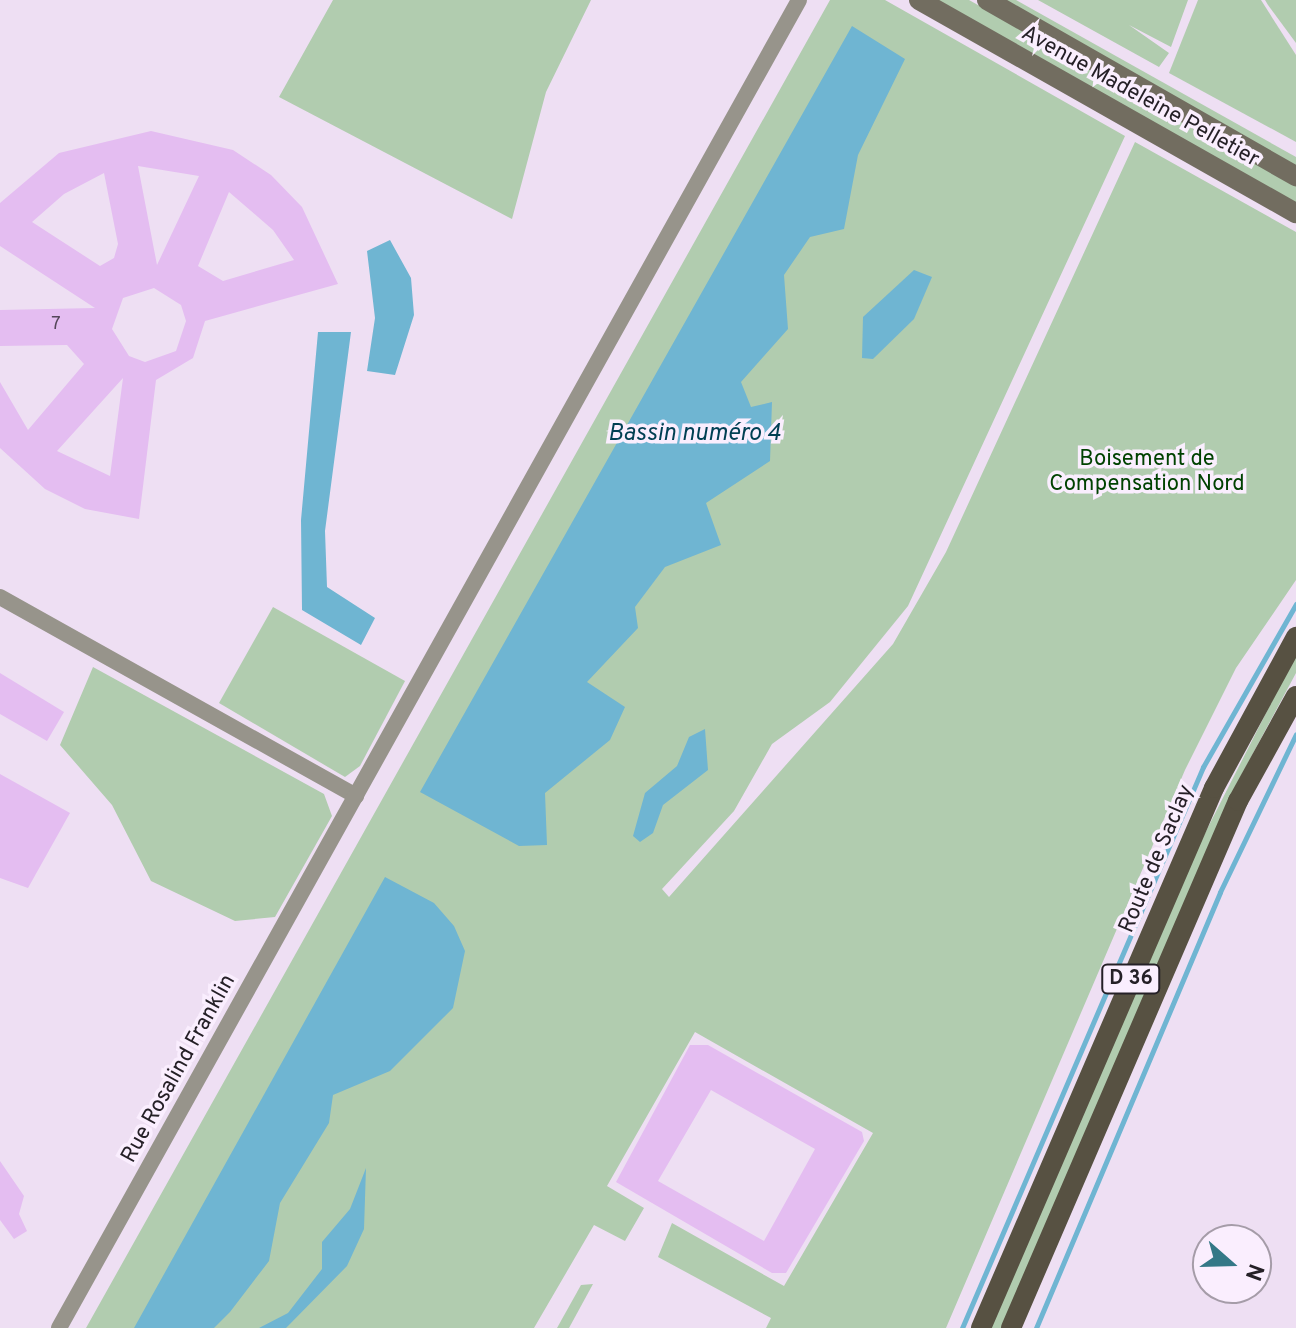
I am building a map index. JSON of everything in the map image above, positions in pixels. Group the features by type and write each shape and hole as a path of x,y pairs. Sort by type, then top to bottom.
{"main road":[{"name":"Route de Saclay","path":"981,1328 1214,788 1296,637"},
{"name":"D 36","path":"1011,1328 1238,801 1296,696"}],"street":[{"name":"Rue Rosalind Franklin","path":"59,1328 799,0"},
{"name":"Avenue Madeleine Pelletier","path":"919,0 1296,213"},
{"name":"Avenue Madeleine Pelletier","path":"987,0 1296,176"},
{"path":"0,597 356,796"}],"green space":[{"path":"333,0 591,0 546,92 512,219 279,97"},
{"name":"Boisement de Compensation Nord","path":"830,0 885,0 1125,136 908,606 830,702 772,744 734,811 662,889 669,897 893,644 946,552 1135,142 1296,232 1296,580 1236,668 1185,770 946,1328 766,1328 771,1318 658,1257 672,1223 784,1286 873,1133 695,1032 607,1186 644,1208 625,1241 594,1225 534,1328 86,1328"},
{"path":"932,0 969,0 1296,183 1296,206"},
{"path":"1000,0 1016,0 1296,157 1296,166"},
{"path":"1038,0 1188,0 1171,47 1129,25 1169,53 1159,67"},
{"path":"1198,0 1261,0 1296,55 1296,142 1169,73"},
{"path":"1265,0 1296,0 1296,43 1268,5"},
{"path":"273,607 405,681 360,766 345,777 219,703"},
{"path":"1296,654 1296,673 1235,787 1001,1328 991,1328 1201,841"},
{"path":"93,667 324,794 332,816 275,917 235,921 151,881 112,805 60,745"},
{"path":"593,1284 569,1328 557,1328 581,1285"}],"water":[{"name":"Bassin numéro 4","path":"852,26 905,59 858,155 844,229 810,237 784,275 788,329 741,382 751,407 772,402 770,461 706,503 721,545 665,567 635,607 638,628 587,682 625,707 610,740 545,793 547,845 519,846 420,792"},
{"path":"390,240 411,278 414,315 395,375 367,371 375,318 367,251"},
{"path":"914,270 932,277 914,319 873,359 862,358 863,317"},
{"path":"318,332 351,332 325,531 327,587 375,618 361,645 302,610 301,520"},
{"path":"705,729 708,770 663,805 653,833 640,842 633,836 645,793 677,766 689,737"},
{"path":"385,877 434,903 454,926 465,951 453,1008 390,1071 333,1095 329,1123 280,1203 269,1261 230,1312 214,1328 134,1328"},
{"path":"366,1168 364,1229 347,1266 286,1328 259,1328 288,1313 322,1269 322,1242 350,1209"}],"building":[{"path":"151,131 233,150 271,175 302,207 338,284 205,321 193,358 156,380 139,519 85,509 45,489 0,448 0,382 28,430 84,364 67,345 0,346 0,310 95,308 0,246 0,203 59,153","holes":["138,166 199,176 157,265","104,173 118,244 114,258 100,266 32,222 64,194","229,192 273,230 294,260 223,281 198,266","154,288 181,305 186,321 176,351 145,362 129,356 112,329 123,298","123,378 110,476 57,451"]},
{"path":"0,673 64,712 47,741 0,714"},
{"path":"0,774 70,813 28,888 0,878"},
{"path":"690,1045 708,1045 862,1132 864,1141 786,1273 772,1273 616,1182","holes":["711,1090 815,1149 764,1241 658,1181"]},
{"path":"0,1161 24,1196 19,1214 27,1231 14,1239 0,1220"}],"waterway":[{"path":"962,1328 1203,767 1296,604"},
{"path":"1036,1328 1220,892 1296,734"}]}
